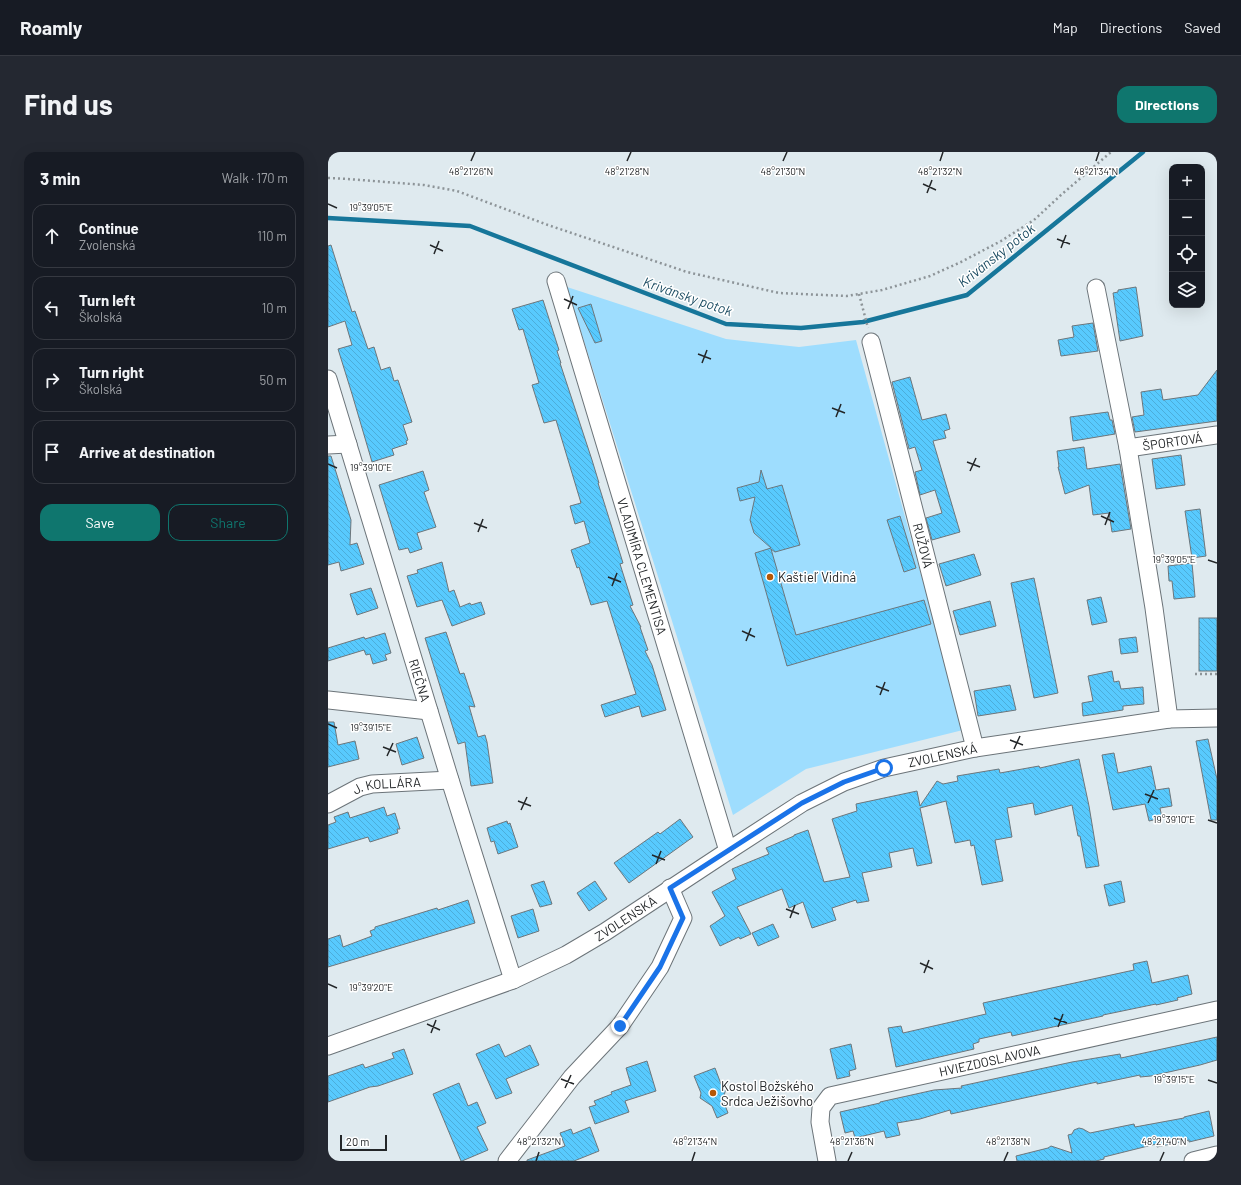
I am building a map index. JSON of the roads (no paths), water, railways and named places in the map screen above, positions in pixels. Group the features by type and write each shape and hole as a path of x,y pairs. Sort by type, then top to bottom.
{"street":[{"name":"VLADIMÍRA CLEMENTISA","path":"556,282 728,850"},
{"path":"1096,288 1128,448 1154,608 1169,719"},
{"name":"RUŽOVÁ","path":"870,337 975,748"},
{"name":"RIEČNA","path":"328,379 450,780 513,980"},
{"name":"ŠPORTOVÁ","path":"1128,448 1217,435"},
{"path":"328,445 348,444"},
{"path":"328,700 429,711"},
{"name":"ZVOLENSKÁ","path":"328,1046 513,980 566,955 605,932 728,850 802,803 844,782 884,768 975,748 1169,719 1217,718"},
{"name":"J. KOLLÁRA","path":"328,804 360,787 372,784 450,780"},
{"path":"507,1161 572,1077 620,1026 660,967 683,918 670,888"},
{"name":"HVIEZDOSLAVOVA","path":"827,1161 820,1122 821,1108 830,1096 1217,1010"},
{"path":"1193,1161 1217,1155"}],"waterway":[{"name":"Krivánsky potok","path":"328,218 470,226 726,324 801,328 863,322 967,295 1143,152"}],"place":[{"name":"Kaštieľ Vidiná","path":"770,577"},
{"name":"Kostol Božského Srdca Ježišovho","path":"713,1093"}]}
